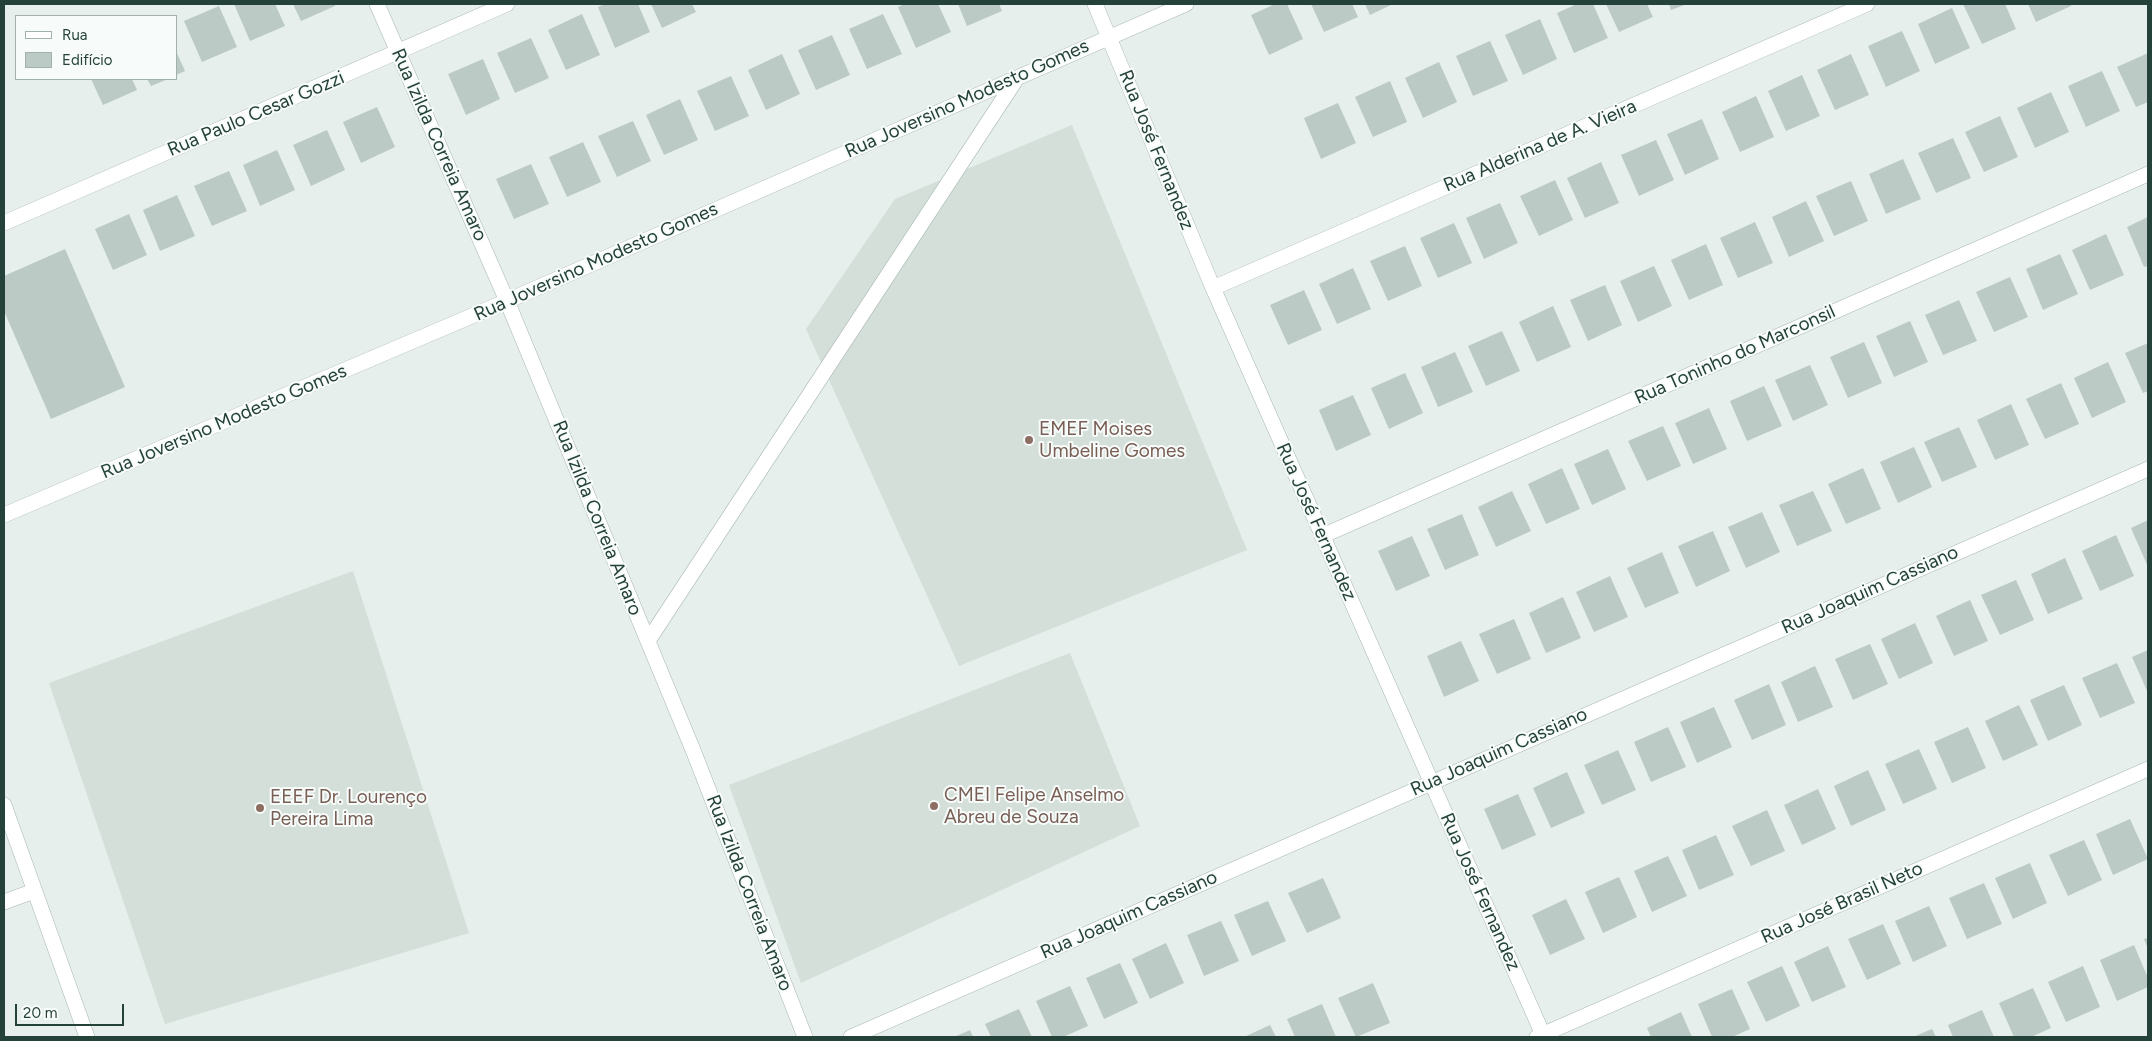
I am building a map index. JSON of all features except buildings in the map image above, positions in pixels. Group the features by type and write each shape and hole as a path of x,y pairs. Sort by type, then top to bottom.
{"street":[{"name":"Rua Izilda Correia Amaro","path":"376,4 507,301 693,750 805,1037"},
{"name":"Rua Paulo Cesar Gozzi","path":"4,222 398,53 507,4"},
{"name":"Rua José Fernandez","path":"1095,4 1213,288 1541,1036"},
{"name":"Rua Joversino Modesto Gomes","path":"4,515 507,301 1186,4"},
{"name":"Rua Alderina de A. Vieira","path":"1213,288 1867,4"},
{"path":"648,641 1016,78"},
{"name":"Rua Toninho do Marconsil","path":"1322,536 2148,174"},
{"name":"Rua Joaquim Cassiano","path":"851,1037 2148,469"},
{"name":"Rua José Brasil Neto","path":"1541,1036 2148,769"},
{"path":"4,805 87,1037"},
{"path":"4,902 34,891"}],"shaded area":[{"name":"EMEF Moises Umbeline Gomes","path":"1072,125 1247,550 959,666 806,329 895,199"},
{"name":"EEEF Dr. Lourenço Pereira Lima","path":"353,571 469,933 165,1024 49,683"},
{"name":"CMEI Felipe Anselmo Abreu de Souza","path":"1070,653 1140,826 801,983 729,785"}],"place":[{"name":"EMEF Moises Umbeline Gomes","path":"1029,440"},
{"name":"CMEI Felipe Anselmo Abreu de Souza","path":"934,806"},
{"name":"EEEF Dr. Lourenço Pereira Lima","path":"260,808"}]}
